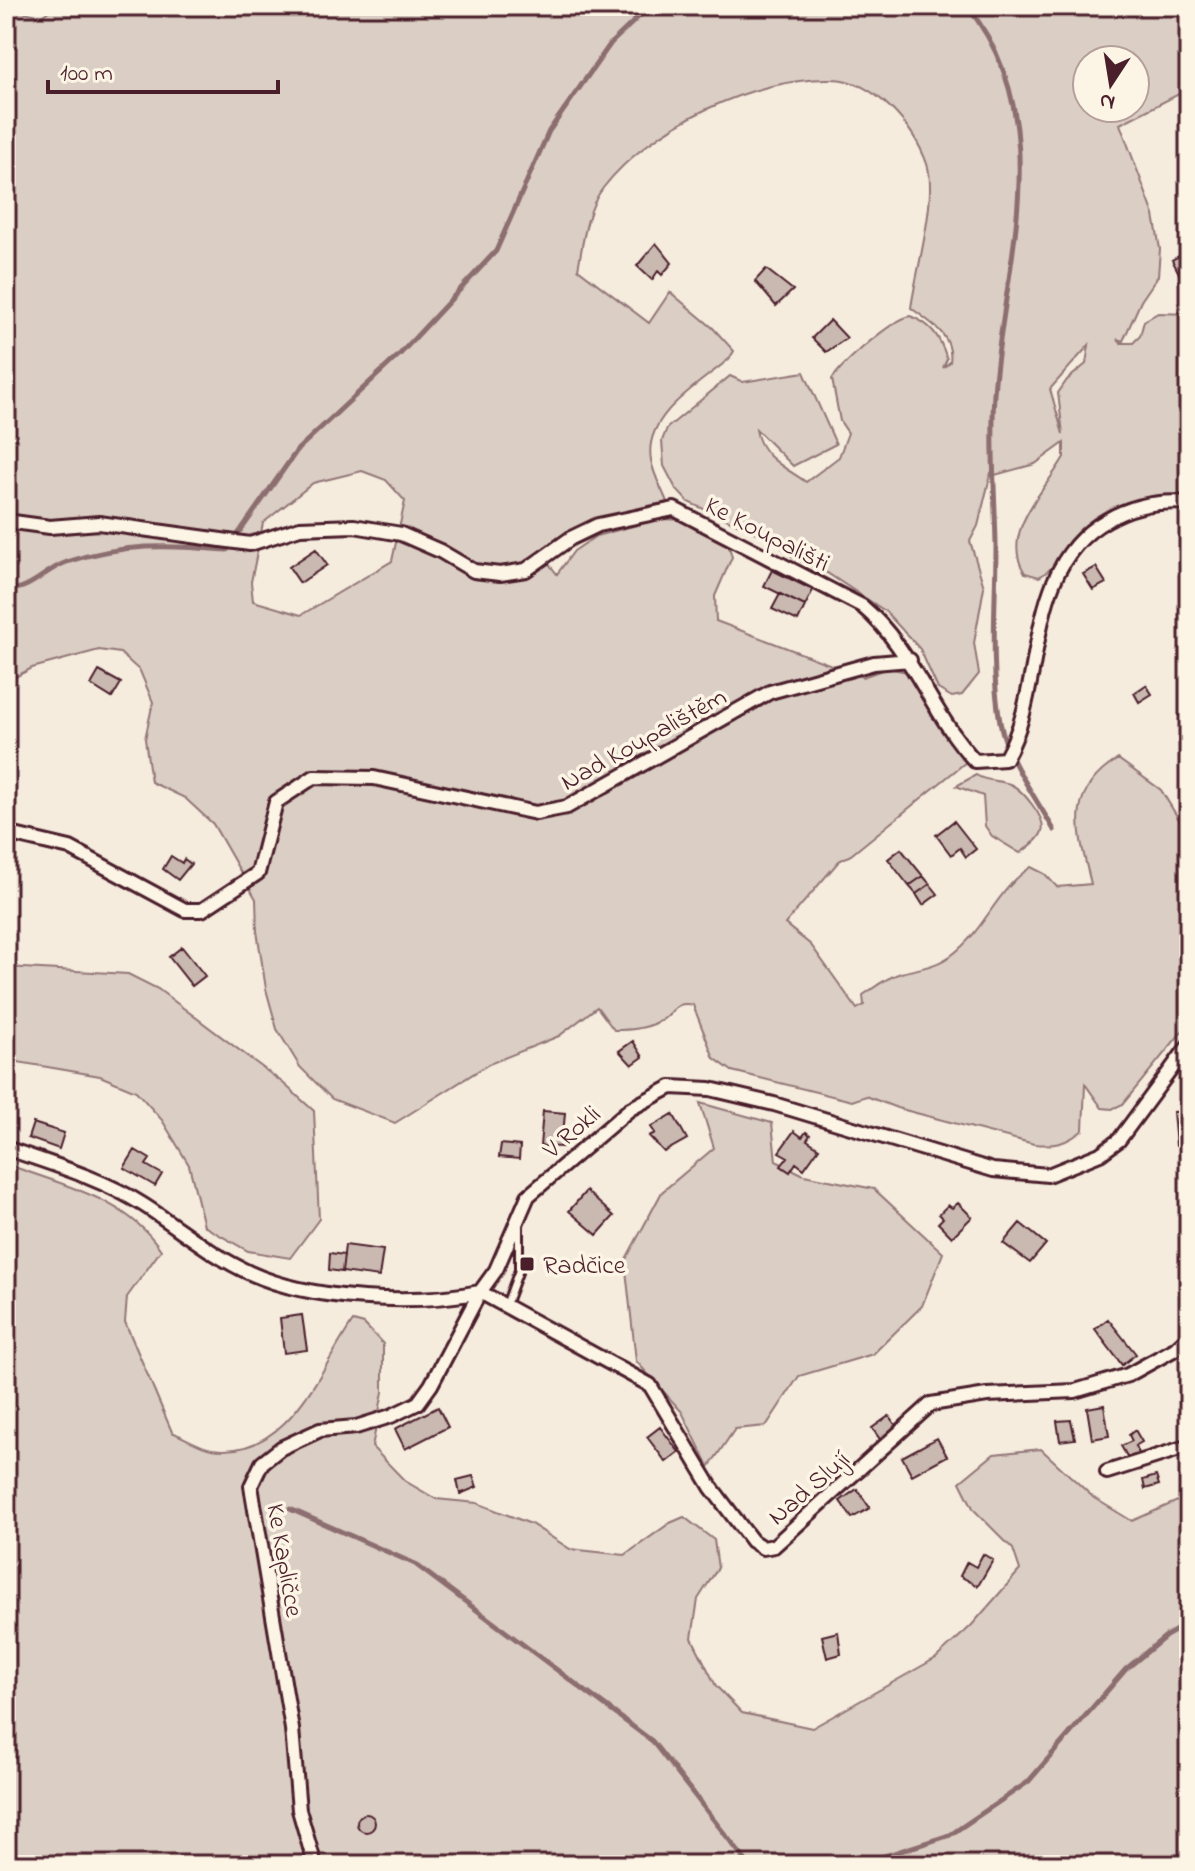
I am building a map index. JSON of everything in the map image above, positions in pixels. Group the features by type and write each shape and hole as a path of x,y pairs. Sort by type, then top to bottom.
{"street":[{"name":"Ke Koupališti","path":"6,521 50,527 99,523 243,543 300,528 354,526 401,534 440,551 474,571 500,574 526,570 571,538 598,525 674,509 862,606 887,627 910,660 952,736 975,761 1005,759 1018,737 1034,653 1059,567 1094,527 1127,509 1156,502 1189,503"},
{"name":"Nad Koupalištěm","path":"6,833 70,848 185,910 202,910 258,873 276,802 314,777 374,778 536,813 567,807 770,692 874,663 910,660"},
{"name":"V Rokli","path":"480,1292 496,1270 528,1196 630,1109 671,1087 710,1089 774,1104 993,1170 1048,1175 1100,1154 1119,1140 1189,1045"},
{"path":"6,1148 77,1173 141,1203 198,1245 238,1267 299,1289 445,1299 480,1292"},
{"name":"Nad Slují","path":"480,1292 650,1385 711,1487 752,1541 763,1548 774,1546 931,1404 987,1395 1075,1391 1128,1375 1175,1349 1189,1336"},
{"name":"Ke Kapličce","path":"315,1865 299,1810 292,1729 251,1486 262,1463 281,1448 320,1430 356,1427 418,1403 431,1385 480,1292"},
{"path":"1107,1472 1189,1446"}],"lane":[{"path":"505,1307 519,1270 519,1211"}],"shaded area":[{"path":"55,6 1189,6 1189,89 1151,108 1151,44 1071,44 1071,124 1120,124 1154,215 1160,249 1158,276 1141,301 1123,341 1117,339 1121,343 1133,343 1140,336 1144,321 1158,313 1189,314 1189,330 1185,332 1189,335 1189,495 1139,499 1109,509 1083,527 1070,540 1054,565 1039,577 1025,573 1018,558 1017,543 1036,498 1064,457 1064,443 1035,464 995,475 991,473 978,526 970,541 984,587 974,643 979,674 962,695 952,697 938,689 920,649 885,611 827,573 794,558 773,540 688,502 676,489 664,466 662,441 667,428 730,376 743,382 804,372 836,444 793,466 756,429 768,454 806,482 839,457 848,433 840,421 832,379 868,343 910,316 930,327 938,338 947,359 943,368 950,362 948,344 940,330 911,308 928,214 930,178 927,164 913,135 891,108 878,97 848,81 832,79 770,86 706,110 648,145 623,165 597,197 586,227 578,269 649,323 670,292 713,328 734,351 729,359 676,402 656,429 651,444 651,460 667,502 601,521 542,555 557,574 574,551 596,536 659,519 687,520 728,543 732,557 715,596 716,621 863,677 888,668 912,673 966,762 851,855 839,861 785,924 811,945 857,1009 864,1005 863,995 886,980 934,964 953,954 974,934 1009,887 1031,867 1045,874 1057,887 1091,884 1080,830 1082,799 1089,785 1118,759 1161,790 1189,836 1189,1023 1123,1104 1112,1109 1102,1108 1085,1084 1083,1130 1060,1143 1034,1144 897,1108 866,1096 852,1101 732,1071 714,1058 693,1005 687,1004 678,1006 654,1024 620,1030 614,1030 597,1007 559,1036 489,1064 395,1123 332,1099 300,1067 277,1029 266,989 257,931 256,899 213,824 185,798 151,782 145,739 153,702 140,671 120,653 99,650 32,668 6,682 6,8 42,16","holes":["1089,345 1086,364 1067,380 1058,393 1063,434 1050,389","362,471 386,480 405,501 392,561 301,615 253,601 251,582 263,523 313,483"]},
{"path":"976,775 1017,788 1038,813 1043,826 1041,834 1020,853 992,836 985,826 983,796 956,786"},
{"path":"6,967 128,974 158,989 283,1083 314,1111 319,1219 290,1258 248,1251 204,1226 189,1165 162,1120 136,1091 100,1076 6,1060"},
{"path":"700,1103 772,1123 776,1161 804,1175 874,1189 943,1253 922,1306 873,1354 799,1376 766,1426 735,1429 709,1467 682,1412 636,1361 625,1261 662,1192 714,1148"},
{"path":"6,1164 112,1205 147,1232 161,1250 127,1297 125,1322 172,1432 212,1449 238,1449 261,1441 281,1427 298,1408 353,1321 364,1324 383,1344 383,1392 372,1447 405,1481 436,1499 477,1503 531,1524 570,1549 625,1555 670,1523 684,1517 714,1540 718,1568 698,1599 692,1638 716,1686 742,1713 812,1728 936,1658 971,1626 1020,1570 1013,1549 974,1510 960,1482 994,1454 1041,1449 1094,1498 1132,1521 1189,1496 1189,1865 6,1865"}],"building":[{"path":"656,243 672,263 662,275 658,271 652,280 637,266"},
{"path":"1181,255 1189,271 1181,277 1172,260"},
{"path":"766,269 793,290 776,306 755,281"},
{"path":"830,320 847,338 826,352 812,338"},
{"path":"316,549 327,565 300,583 289,567"},
{"path":"1096,567 1106,583 1093,590 1083,574"},
{"path":"772,570 813,590 805,606 764,586"},
{"path":"780,594 805,606 798,621 772,609"},
{"path":"99,671 121,683 112,698 91,685"},
{"path":"1146,685 1152,694 1139,702 1134,693"},
{"path":"954,821 976,849 966,857 960,848 951,855 936,835"},
{"path":"901,849 923,876 909,886 888,859"},
{"path":"171,856 182,863 184,859 191,864 178,880 163,869"},
{"path":"923,876 930,884 916,894 909,886"},
{"path":"930,884 938,894 923,905 916,894"},
{"path":"182,947 205,976 192,986 169,957"},
{"path":"633,1041 643,1057 632,1065 619,1051"},
{"path":"543,1111 565,1113 562,1147 540,1146"},
{"path":"1189,1111 1189,1145 1176,1146 1173,1112"},
{"path":"673,1114 687,1139 664,1152 649,1136 655,1133 651,1127"},
{"path":"33,1123 64,1133 59,1149 28,1138"},
{"path":"794,1131 802,1137 806,1132 810,1135 807,1140 819,1148 804,1169 796,1163 790,1172 781,1166 788,1157 779,1152"},
{"path":"501,1144 520,1146 519,1159 499,1157"},
{"path":"135,1150 150,1159 146,1165 162,1174 155,1186 124,1168"},
{"path":"586,1191 614,1216 597,1235 569,1211"},
{"path":"958,1203 972,1217 952,1237 938,1223 943,1218 939,1214 948,1205 952,1208"},
{"path":"1020,1223 1046,1244 1030,1263 1003,1243"},
{"path":"345,1245 383,1250 379,1277 342,1272"},
{"path":"330,1253 344,1255 342,1272 329,1270"},
{"path":"302,1315 307,1350 284,1353 280,1318"},
{"path":"1108,1319 1136,1354 1122,1365 1095,1329"},
{"path":"1104,1405 1109,1436 1092,1439 1087,1408"},
{"path":"438,1407 448,1427 405,1449 395,1429"},
{"path":"889,1416 899,1430 882,1442 872,1428"},
{"path":"1071,1420 1075,1439 1060,1441 1057,1421"},
{"path":"660,1427 679,1452 666,1462 647,1437"},
{"path":"1135,1430 1142,1442 1135,1446 1140,1455 1128,1458 1121,1446 1132,1441 1129,1435"},
{"path":"937,1438 947,1456 912,1475 902,1457"},
{"path":"473,1476 477,1487 460,1494 457,1480"},
{"path":"1156,1476 1159,1485 1145,1489 1143,1480"},
{"path":"857,1489 870,1508 852,1518 840,1501"},
{"path":"983,1554 993,1560 978,1586 960,1576 967,1562 976,1567"},
{"path":"838,1632 841,1654 827,1658 822,1636"},
{"path":"366,1814 375,1823 366,1832 357,1823"}],"waterway":[{"path":"6,590 23,587 67,562 107,551 166,547 227,550 298,449 400,354 496,251 549,131 611,43 650,6"},
{"path":"967,6 994,49 1011,94 1018,140 1019,188 1015,236 994,401 994,656 997,700 1009,750 1054,830"},
{"path":"290,1509 415,1564 652,1741 749,1865"},
{"path":"857,1865 950,1835 1028,1782 1126,1669 1166,1636 1189,1623"}],"place":[{"name":"Radčice","path":"527,1264"}]}
